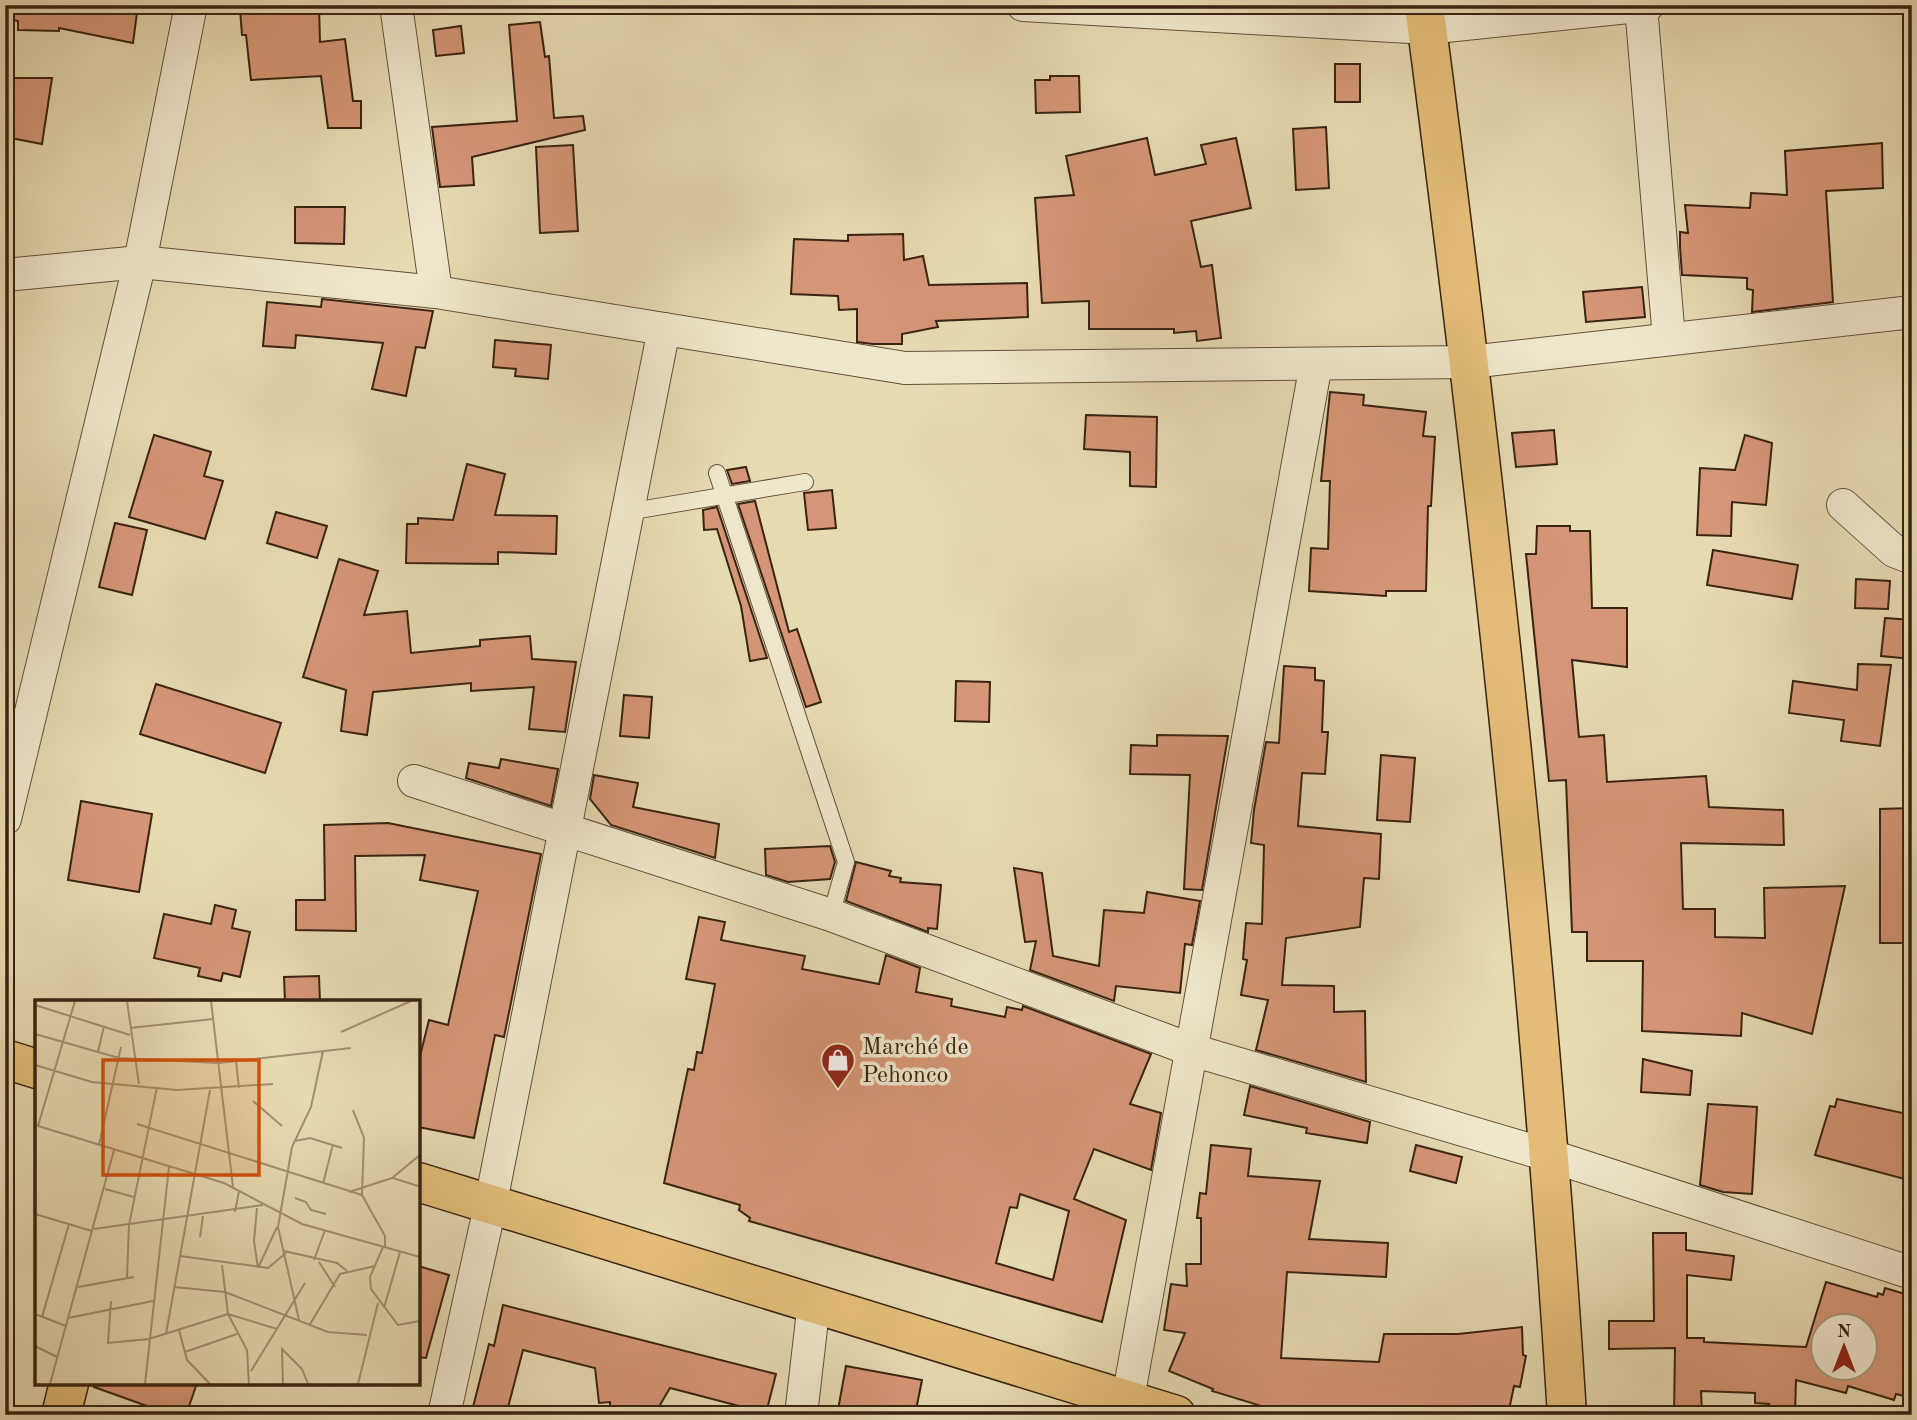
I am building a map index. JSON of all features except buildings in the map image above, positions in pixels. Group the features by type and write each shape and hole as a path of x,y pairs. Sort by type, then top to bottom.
{"main road":[{"path":"1426,17 1470,362 1551,1156 1567,1415"},
{"path":"5,1059 35,1068"},
{"path":"420,1183 814,1302 1126,1407 1176,1415"},
{"path":"61,1415 68,1385"}],"street":[{"path":"5,819 140,262 191,5"},
{"path":"396,5 436,292"},
{"path":"1023,5 1426,17 1648,5"},
{"path":"1642,6 1669,339"},
{"path":"5,275 140,262 436,292 905,368 1470,362 1912,312"},
{"path":"444,1415 491,1202 664,329"},
{"path":"1126,1407 1316,364"},
{"path":"1843,505 1894,551 1912,558"},
{"path":"414,781 831,915 1192,1050 1551,1156 1912,1273"},
{"path":"801,1415 814,1302"}],"lane":[{"path":"717,473 846,862 831,915"},
{"path":"627,512 805,482"}],"place":[{"name":"Marché de Pehonco","path":"838,1090"}]}
